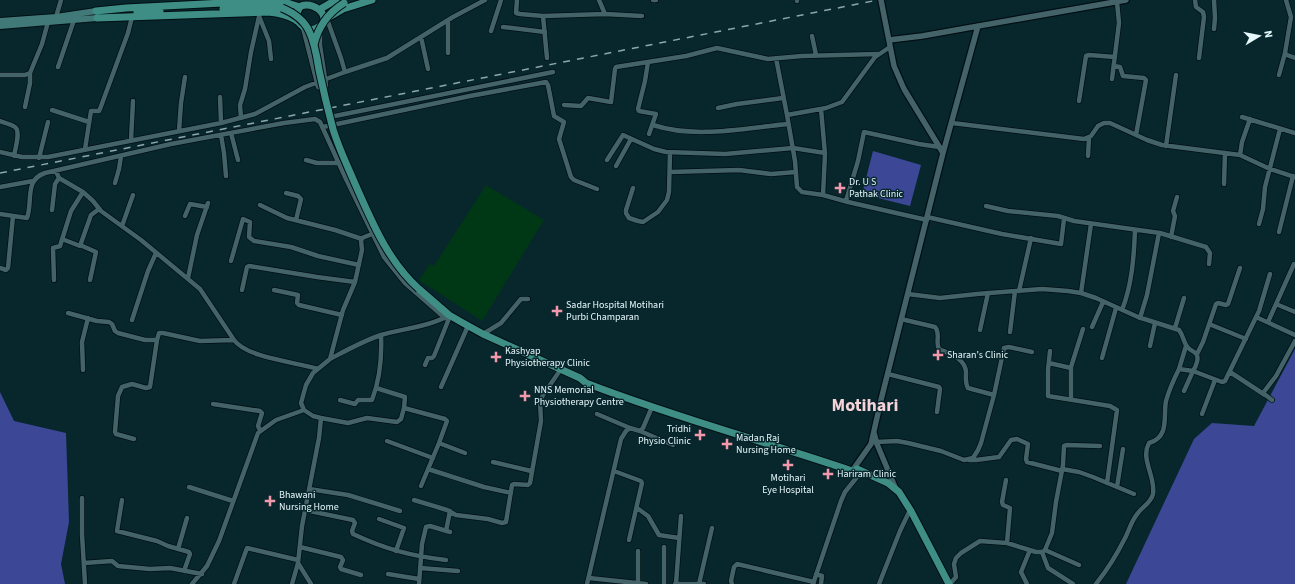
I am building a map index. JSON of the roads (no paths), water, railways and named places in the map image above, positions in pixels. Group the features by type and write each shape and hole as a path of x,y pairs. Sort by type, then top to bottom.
{"main road":[{"path":"297,21 297,11 306,2 314,2 319,4 336,0"},
{"path":"314,46 323,22 330,14 344,3 352,0"},
{"path":"97,15 132,17 280,14 297,21 303,28 312,30 343,9 372,0"},
{"path":"0,26 74,20 126,8 263,1 284,2 300,7"},
{"path":"319,4 324,13 323,22"},
{"path":"0,21 112,13 216,10 267,6 282,8 295,15 306,25 314,46 336,140 381,240 394,261 408,278 448,316 483,334 580,378 586,383 652,407 857,470"},
{"path":"580,378 588,379 633,397 857,470 888,483 895,487 899,492 950,584"}],"street":[{"path":"56,17 61,0"},
{"path":"0,152 14,156 39,158 221,123 255,114 305,87 387,58 448,20 484,0"},
{"path":"491,31 501,0"},
{"path":"517,0 517,14 543,16 605,14 642,16"},
{"path":"599,0 605,14"},
{"path":"881,0 894,66 904,89 943,154"},
{"path":"889,40 922,36 1126,0"},
{"path":"1195,0 1196,7 1203,12 1204,17 1199,58"},
{"path":"1214,0 1214,29"},
{"path":"1279,75 1285,52 1291,17 1286,0"},
{"path":"1112,79 1119,23 1117,2"},
{"path":"260,14 269,41 271,60"},
{"path":"241,118 240,105 245,89 250,52 260,14"},
{"path":"543,16 547,58"},
{"path":"86,149 91,111 99,111 100,109 128,33 132,17"},
{"path":"58,67 74,20"},
{"path":"448,20 448,53"},
{"path":"25,107 30,83 30,73 42,44 48,22"},
{"path":"323,22 342,58 345,72"},
{"path":"303,28 317,83 319,88 324,89 326,86 320,45 323,22"},
{"path":"732,584 731,581 734,567 737,564 813,583 841,500 871,444 943,154 978,26"},
{"path":"503,27 545,32"},
{"path":"1288,31 1295,32"},
{"path":"812,36 816,55"},
{"path":"420,37 428,69"},
{"path":"787,115 791,113 821,109 842,102 878,54 890,47"},
{"path":"564,105 581,106 588,98 611,102 616,67 686,56 717,48 760,58 878,54"},
{"path":"1285,52 1287,55 1295,58"},
{"path":"1079,101 1086,56 1115,57"},
{"path":"776,58 793,148 797,187 799,191 823,195 927,219 1061,244 1064,219"},
{"path":"648,62 638,109 639,111 655,114 653,125 649,134"},
{"path":"1114,66 1120,67 1122,76 1144,78 1146,80 1136,135"},
{"path":"330,117 552,72"},
{"path":"0,75 25,75 30,73"},
{"path":"1166,146 1176,75"},
{"path":"179,131 185,77"},
{"path":"322,127 470,96 546,82 548,85 554,116 564,122 559,139 571,177 574,180 597,189"},
{"path":"220,97 221,123"},
{"path":"718,108 783,98"},
{"path":"130,140 133,101"},
{"path":"821,109 825,153 823,195"},
{"path":"52,110 89,122"},
{"path":"1242,117 1295,133"},
{"path":"0,187 33,181 40,175 121,156 231,133 310,119 318,120 384,257 394,270 418,295 448,316"},
{"path":"1240,155 1242,142 1250,119"},
{"path":"0,121 15,127 18,130 14,156"},
{"path":"39,158 48,122"},
{"path":"952,123 1028,133 1089,138"},
{"path":"1088,156 1089,138 1098,126 1107,123 1147,140 1166,146 1240,155 1270,169 1294,176 1278,232"},
{"path":"653,125 676,131 698,132 788,124"},
{"path":"1259,224 1263,209 1265,187 1280,129"},
{"path":"846,201 858,161 862,134 864,132 939,147"},
{"path":"231,133 238,160"},
{"path":"221,135 226,176"},
{"path":"607,160 621,136 624,135 654,149 670,152 726,154 793,148 825,153"},
{"path":"616,166 631,139"},
{"path":"633,188 626,214 629,218 644,222 658,212 667,200 670,172 670,152"},
{"path":"1224,184 1225,153"},
{"path":"115,183 121,156"},
{"path":"306,160 317,163 339,163"},
{"path":"670,172 739,170 771,174 796,172"},
{"path":"56,171 59,178 83,192 99,209 141,240 188,278 203,294 234,340 240,346 276,360 318,369"},
{"path":"52,210 55,184 59,178"},
{"path":"0,214 26,219 28,218 33,181"},
{"path":"54,280 54,248 60,246 71,211 83,192"},
{"path":"286,193 301,198 296,220"},
{"path":"122,226 133,195"},
{"path":"1171,237 1175,216 1172,211 1177,197"},
{"path":"185,216 190,204 207,205 197,235 188,278"},
{"path":"260,205 282,216 362,239 372,234"},
{"path":"986,206 1008,211 1058,216 1064,219 1092,224 1159,233 1206,247 1210,253 1209,264"},
{"path":"80,245 91,215 99,209"},
{"path":"0,268 6,270 8,268 13,216"},
{"path":"231,261 243,219 250,222 249,237 254,242 291,247 318,256 359,265"},
{"path":"1081,293 1092,224"},
{"path":"1122,310 1126,301 1133,263 1135,230"},
{"path":"1140,318 1147,295 1159,233"},
{"path":"1010,332 1017,291 1030,238"},
{"path":"62,239 95,251 96,253 90,280"},
{"path":"330,359 342,315 355,282 362,250 362,239"},
{"path":"132,320 156,253"},
{"path":"1268,322 1294,264"},
{"path":"242,290 247,267 249,266 326,279 355,282"},
{"path":"1184,391 1197,365 1197,354 1203,342 1217,303 1228,304 1240,268"},
{"path":"1179,369 1193,371 1215,380 1225,382 1256,317 1270,274"},
{"path":"908,294 940,298 1042,289 1081,293 1140,318 1175,328 1183,334 1186,346 1167,399 1164,427 1158,438 1154,442 1149,443 1147,447 1148,463 1153,485 1152,498 1135,517 1113,561 1096,584"},
{"path":"274,290 298,295 299,305 342,315"},
{"path":"980,330 988,293"},
{"path":"1175,328 1184,298"},
{"path":"483,334 501,323 521,299 528,299"},
{"path":"1092,327 1103,302"},
{"path":"1276,304 1295,312"},
{"path":"1102,358 1116,308"},
{"path":"68,313 97,321 109,322 112,324 116,333 145,340 156,340"},
{"path":"376,388 405,397 401,420 397,422 367,418 348,423 313,416 304,410 301,403 306,385 313,373 330,359 367,340 381,335 435,322 448,316"},
{"path":"425,364 428,358 432,358 434,356 448,316"},
{"path":"1256,317 1295,335"},
{"path":"83,370 82,342 88,318"},
{"path":"901,319 935,327 938,332 937,345 939,349 950,353 964,364 966,369 966,385 968,388 994,395"},
{"path":"1150,346 1155,323"},
{"path":"1209,324 1246,339"},
{"path":"441,387 468,326"},
{"path":"1071,399 1071,367 1083,329"},
{"path":"134,439 116,434 115,432 118,396 122,387 132,384 146,388 150,386 158,334 161,333 200,341 234,340"},
{"path":"340,400 355,404 358,400 371,400 376,388 380,370 382,354 381,335"},
{"path":"1230,372 1272,400 1263,393 1276,376 1295,341"},
{"path":"1186,346 1197,354"},
{"path":"968,460 973,458 978,450 994,395 1004,348 1009,347 1032,352"},
{"path":"1050,351 1048,396 1110,406 1117,410 1108,483"},
{"path":"1049,363 1071,367"},
{"path":"414,500 450,511 456,515 505,523 507,520 511,493 514,484 529,484 541,421 541,398 561,369"},
{"path":"888,374 939,387 940,389 936,412"},
{"path":"1202,414 1215,380"},
{"path":"213,404 260,411 262,413 258,426 260,430"},
{"path":"640,432 652,407"},
{"path":"404,408 446,420 447,423 421,486"},
{"path":"192,584 202,574 219,541 254,442 260,430 276,420 304,410"},
{"path":"597,414 673,445"},
{"path":"292,584 298,562 305,510 319,438 321,418"},
{"path":"587,584 622,439 626,430 630,428"},
{"path":"874,433 876,442 895,487"},
{"path":"876,442 897,441 941,451 964,460 976,460 999,457 1012,440 1016,439 1028,444 1027,462 1062,470 1079,472 1134,494"},
{"path":"387,441 433,458"},
{"path":"439,443 465,453"},
{"path":"1073,584 1048,568 1043,551 1052,533 1065,445 1100,446"},
{"path":"1117,487 1123,449"},
{"path":"493,462 531,470"},
{"path":"428,469 484,487 511,493"},
{"path":"614,471 642,482 629,540"},
{"path":"1006,480 1002,502 1003,505 1010,508 1007,543"},
{"path":"189,487 233,501"},
{"path":"309,489 348,496 400,511"},
{"path":"82,498 85,584"},
{"path":"122,500 120,519 117,529 118,531 157,540 168,546 190,552 184,571"},
{"path":"637,508 646,514 659,534 679,538"},
{"path":"305,510 353,520 355,523 352,531 353,534 396,551 422,557 446,560"},
{"path":"879,584 910,510"},
{"path":"388,574 419,581 422,544 426,527 430,526 448,531 450,511"},
{"path":"681,516 675,584 701,584 712,528"},
{"path":"178,549 187,518"},
{"path":"379,519 404,528 396,551"},
{"path":"950,584 956,577 954,561 967,548 980,540 1007,543 1030,550 1043,551 1079,565"},
{"path":"300,547 341,557 343,560 340,567 341,569 361,575"},
{"path":"664,547 664,584"},
{"path":"234,584 247,548 298,562 311,584"},
{"path":"1027,584 1021,572 1030,550"},
{"path":"638,551 638,584"},
{"path":"84,563 111,561 118,566 150,569 170,568 202,574"},
{"path":"420,568 458,571"},
{"path":"816,574 822,576 821,584"},
{"path":"589,578 646,584"}],"water":[{"path":"873,151 921,165 910,206 862,194"},
{"path":"1295,349 1295,584 1126,584 1194,439 1212,423 1254,426"},
{"path":"0,392 14,421 66,433 69,522 61,564 65,584 0,584"}],"railway":[{"path":"0,173 878,0"}],"place":[{"name":"Dr. U S Pathak Clinic","path":"840,188"},
{"name":"Sadar Hospital Motihari Purbi Champaran","path":"557,311"},
{"name":"Sharan's Clinic","path":"938,355"},
{"name":"Kashyap Physiotherapy Clinic","path":"496,357"},
{"name":"NNS Memorial Physiotherapy Centre","path":"525,396"},
{"name":"Tridhi Physio Clinic","path":"700,435"},
{"name":"Madan Raj Nursing Home","path":"727,444"},
{"name":"Motihari Eye Hospital","path":"788,465"},
{"name":"Hariram Clinic","path":"828,474"},
{"name":"Bhawani Nursing Home","path":"270,501"}],"district":[{"name":"Motihari","path":"865,405"}]}
